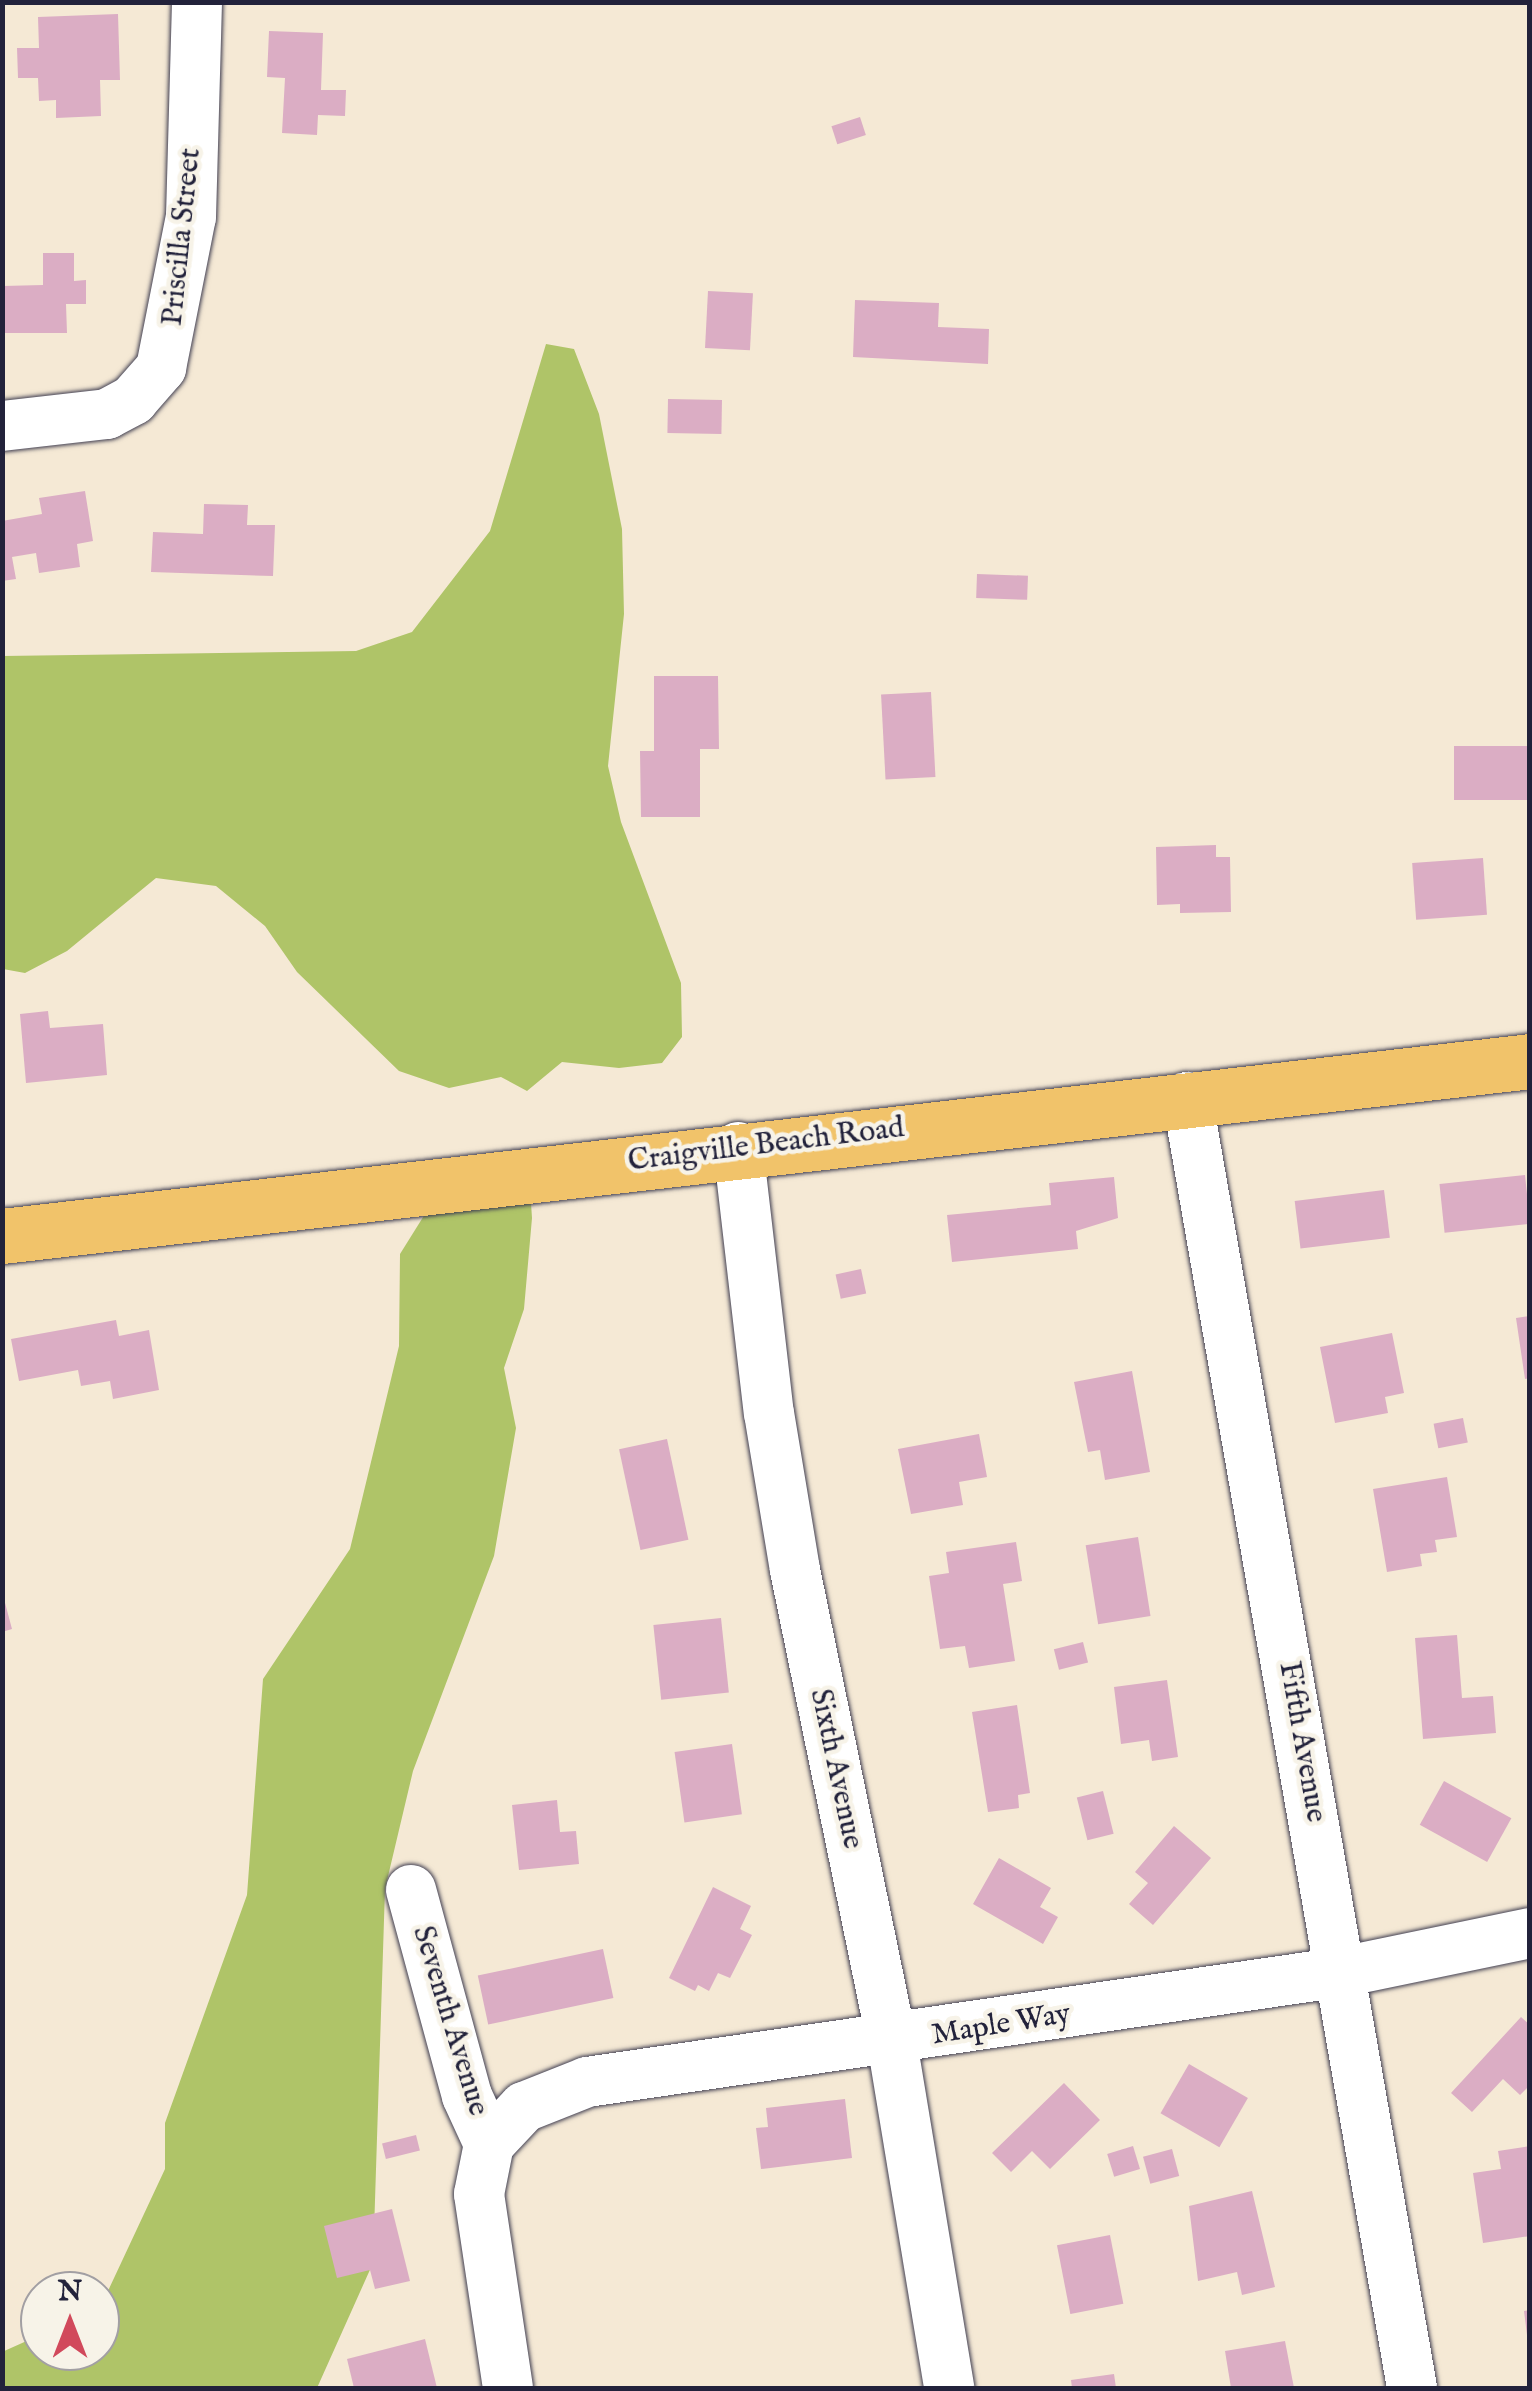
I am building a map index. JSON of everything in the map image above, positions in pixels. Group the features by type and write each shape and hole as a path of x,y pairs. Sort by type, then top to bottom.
{"main road":[{"name":"Craigville Beach Road","path":"2,1236 738,1148 1530,1061"}],"street":[{"name":"Priscilla Street","path":"2,426 108,414 133,400 161,368 173,334 190,217 198,2"},
{"name":"Fifth Avenue","path":"1187,1097 1412,2388"},
{"name":"Sixth Avenue","path":"738,1148 768,1413 795,1570 892,2042 949,2388"},
{"name":"Seventh Avenue","path":"411,1890 467,2096 489,2144 479,2194 508,2388"},
{"name":"Maple Way","path":"489,2144 524,2107 587,2082 892,2042 1342,1972 1530,1933"}],"green space":[{"path":"546,344 574,349 599,414 622,529 624,614 608,766 621,822 681,983 682,1037 662,1063 619,1068 562,1062 527,1091 501,1077 449,1088 399,1071 297,972 265,926 216,886 156,878 67,951 25,973 3,969 3,656 356,651 412,632 490,531"},
{"path":"440,1190 486,1190 531,1203 524,1309 504,1368 516,1428 494,1556 413,1771 385,1889 373,2263 317,2388 3,2388 2,2352 20,2344 20,2371 120,2371 117,2271 165,2169 165,2123 247,1895 263,1679 350,1549 399,1346 400,1254"}],"building":[{"path":"118,14 120,80 100,80 101,116 56,118 56,100 39,101 38,78 18,78 17,48 39,48 38,17"},
{"path":"269,31 323,33 321,90 346,90 345,116 318,115 317,135 282,133 285,78 267,77"},
{"path":"860,117 866,135 837,144 831,126"},
{"path":"43,253 74,253 74,281 86,280 86,304 66,304 67,333 3,333 3,286 43,285"},
{"path":"708,291 753,293 750,350 705,348"},
{"path":"855,300 939,303 938,327 989,329 988,364 853,357"},
{"path":"668,399 722,400 721,434 667,433"},
{"path":"85,491 93,541 77,544 80,567 39,573 36,553 12,557 16,579 2,581 2,521 42,514 39,498"},
{"path":"204,504 248,505 247,525 275,525 273,576 151,572 153,532 203,534"},
{"path":"977,574 1028,576 1027,600 976,598"},
{"path":"654,676 718,676 719,749 700,749 700,817 641,817 640,751 654,751"},
{"path":"931,692 935,777 886,780 881,695"},
{"path":"1454,746 1530,746 1530,800 1454,800"},
{"path":"1216,845 1216,857 1230,857 1231,912 1180,913 1180,904 1157,905 1156,847"},
{"path":"1483,858 1487,915 1416,920 1412,863"},
{"path":"48,1011 50,1028 103,1024 107,1075 26,1083 20,1014"},
{"path":"1525,1175 1530,1224 1445,1233 1439,1184"},
{"path":"1114,1177 1118,1218 1076,1231 1078,1249 952,1262 947,1215 1051,1205 1049,1183"},
{"path":"1384,1190 1390,1238 1301,1249 1295,1201"},
{"path":"861,1269 866,1293 841,1299 836,1274"},
{"path":"1530,1316 1530,1378 1525,1379 1516,1318"},
{"path":"116,1320 119,1336 149,1330 159,1390 113,1399 110,1381 81,1386 78,1370 19,1381 11,1339"},
{"path":"1392,1333 1404,1393 1385,1397 1388,1413 1335,1423 1320,1347"},
{"path":"1132,1371 1150,1472 1105,1480 1100,1450 1088,1452 1074,1382"},
{"path":"1463,1418 1468,1443 1438,1448 1434,1424"},
{"path":"979,1434 987,1477 959,1482 963,1505 911,1514 898,1449"},
{"path":"667,1439 688,1540 640,1550 619,1449"},
{"path":"1447,1477 1457,1537 1435,1540 1437,1552 1420,1554 1422,1566 1387,1572 1373,1489"},
{"path":"1138,1537 1151,1616 1098,1624 1086,1545"},
{"path":"1016,1542 1022,1581 1003,1584 1015,1661 969,1668 965,1646 940,1649 929,1576 949,1573 946,1552"},
{"path":"2,1600 12,1629 2,1632"},
{"path":"721,1618 729,1693 661,1700 653,1625"},
{"path":"1457,1635 1462,1698 1493,1696 1496,1733 1423,1739 1415,1638"},
{"path":"1083,1642 1088,1662 1059,1670 1054,1649"},
{"path":"1167,1680 1178,1757 1152,1761 1149,1740 1121,1744 1114,1687"},
{"path":"1017,1705 1030,1793 1018,1795 1019,1808 988,1812 972,1712"},
{"path":"732,1744 742,1814 684,1822 675,1752"},
{"path":"1444,1781 1511,1818 1487,1862 1420,1825"},
{"path":"1103,1791 1114,1834 1087,1840 1077,1798"},
{"path":"557,1800 560,1832 576,1831 579,1864 519,1870 512,1805"},
{"path":"1174,1826 1211,1858 1153,1925 1129,1904 1148,1883 1135,1872"},
{"path":"999,1858 1051,1888 1040,1907 1058,1917 1043,1944 973,1904"},
{"path":"713,1887 751,1906 740,1929 752,1935 730,1978 718,1973 709,1991 698,1985 695,1991 669,1978"},
{"path":"603,1949 613,1998 488,2025 478,1976"},
{"path":"1521,2017 1530,2025 1530,2085 1520,2095 1503,2079 1472,2112 1451,2093"},
{"path":"1189,2064 1248,2098 1219,2147 1160,2113"},
{"path":"1064,2083 1100,2120 1050,2169 1032,2151 1011,2172 992,2153"},
{"path":"845,2099 852,2158 761,2169 756,2128 768,2127 766,2108"},
{"path":"416,2135 420,2151 386,2159 382,2143"},
{"path":"1133,2146 1140,2169 1114,2177 1107,2154"},
{"path":"1530,2146 1530,2236 1483,2243 1473,2173 1501,2169 1498,2151"},
{"path":"1172,2149 1179,2176 1150,2184 1143,2157"},
{"path":"1252,2191 1275,2287 1242,2295 1237,2272 1198,2281 1189,2206"},
{"path":"392,2209 410,2281 375,2289 370,2270 337,2278 324,2226"},
{"path":"1110,2235 1123,2304 1070,2314 1057,2245"},
{"path":"1530,2310 1530,2335 1527,2335 1524,2311"},
{"path":"425,2339 437,2388 354,2388 347,2359"},
{"path":"1285,2341 1294,2388 1231,2388 1225,2351"},
{"path":"1114,2374 1116,2388 1072,2388 1071,2380"}]}
